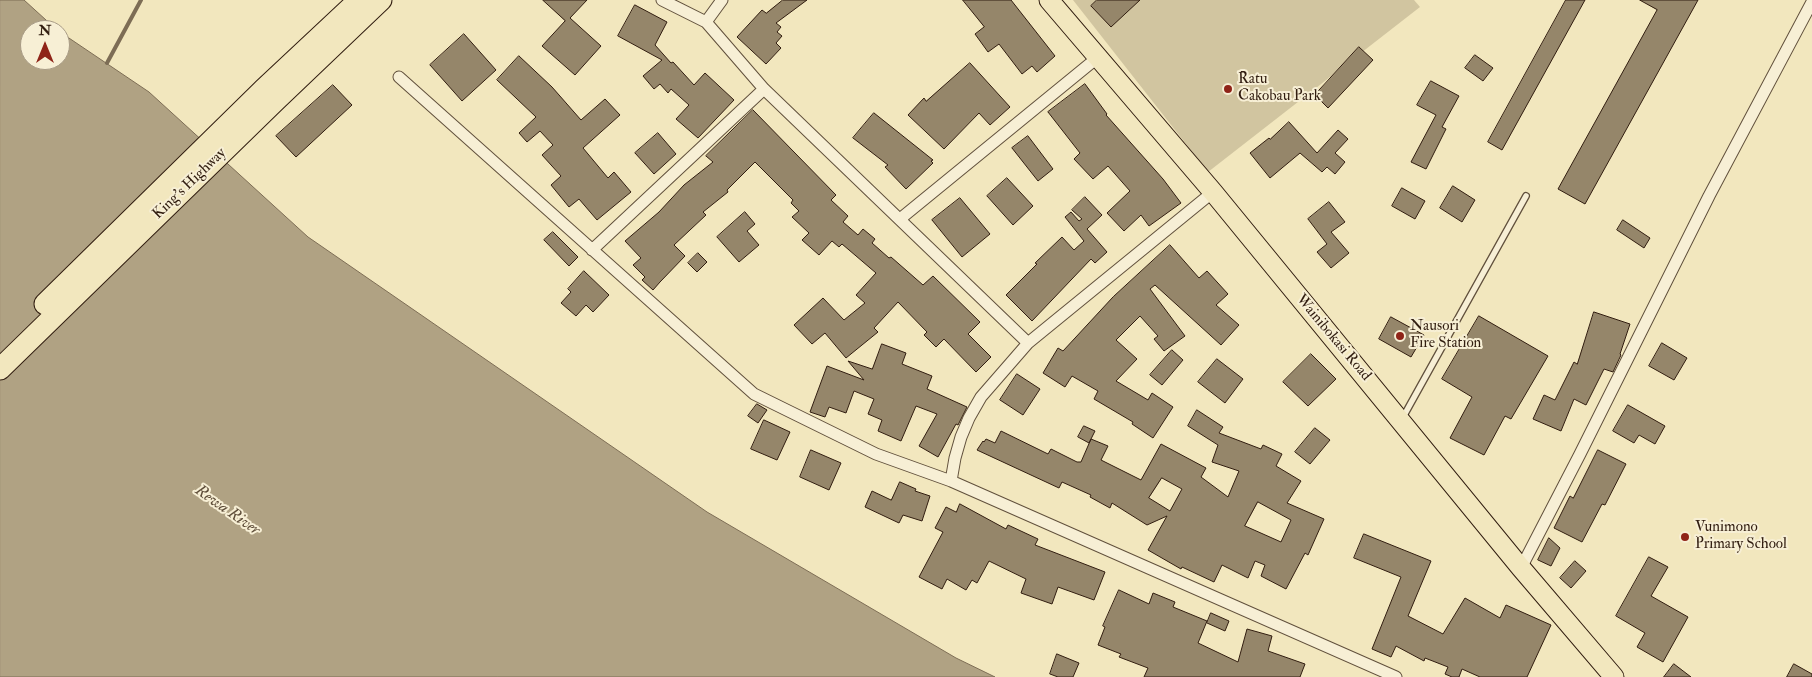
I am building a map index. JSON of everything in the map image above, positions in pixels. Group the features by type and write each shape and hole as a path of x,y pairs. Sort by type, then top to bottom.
{"highway":[{"name":"King's Highway","path":"0,369 269,96 359,0"},
{"name":"King's Highway","path":"0,348 269,96 381,0"}],"main road":[{"name":"Wainibokasi Road","path":"1049,0 1212,192 1521,568 1614,677"}],"street":[{"path":"662,0 706,22 764,89 1028,343"},
{"path":"706,22 722,0"},
{"path":"1521,568 1709,196 1812,2"},
{"path":"900,219 1097,58"},
{"path":"399,77 754,394 876,454 952,481 1396,677"},
{"path":"592,250 764,89"},
{"path":"952,481 957,451 969,418 981,397 1028,343 1212,192"}],"lane":[{"path":"1402,421 1526,196"}],"shaded area":[{"name":"Ratu Cakobau Park","path":"1073,0 1414,0 1420,7 1208,172"}],"water":[{"name":"Rewa River","path":"0,0 24,0 46,20 20,20 20,70 70,70 70,39 149,92 308,237 707,512 956,658 995,677 0,677"}],"building":[{"path":"543,0 587,0 570,18 601,46 575,75 542,46 565,21"},
{"path":"783,0 807,0 776,23 781,27 777,32 782,36 776,43 781,48 766,64 737,37 762,10 766,13"},
{"path":"963,0 1011,0 1055,56 1037,72 1032,66 1022,74 999,44 988,52 975,34 984,27"},
{"path":"1097,0 1140,0 1111,27 1091,6"},
{"path":"1566,0 1585,0 1502,150 1488,142"},
{"path":"1640,0 1698,0 1585,204 1558,189 1657,10"},
{"path":"635,5 667,22 655,45 671,63 673,62 694,85 705,73 734,100 698,138 676,119 689,105 671,89 668,93 660,84 654,89 643,76 662,60 618,36"},
{"path":"464,34 496,70 462,101 430,65"},
{"path":"1359,47 1373,60 1328,108 1315,95"},
{"path":"1475,55 1493,68 1483,81 1465,68"},
{"path":"519,56 552,87 581,120 605,99 620,115 583,148 608,178 614,172 631,192 597,220 579,199 569,207 551,185 561,176 542,155 553,145 540,131 527,142 519,133 536,117 497,80"},
{"path":"970,63 1010,107 990,125 979,113 944,149 908,115 924,98 926,101"},
{"path":"1431,81 1459,96 1442,127 1446,129 1426,169 1411,162 1436,115 1417,105"},
{"path":"1085,84 1106,115 1163,179 1181,203 1149,226 1141,215 1124,231 1107,213 1130,191 1108,166 1093,179 1074,159 1080,153 1048,112"},
{"path":"333,85 352,105 296,157 276,136"},
{"path":"753,110 836,195 831,200 848,216 843,222 858,235 863,229 875,239 872,243 923,285 933,276 980,322 968,334 991,357 976,372 944,339 936,347 924,335 927,332 898,302 874,328 878,332 846,358 825,333 812,344 794,325 823,298 844,320 865,303 856,295 876,273 842,244 839,247 832,241 819,255 802,240 809,233 792,217 799,211 791,203 793,200 755,162 727,190 728,192 703,212 706,215 674,245 685,256 653,290 642,280 645,277 633,265 641,258 625,241 659,212 684,185 713,162 706,156"},
{"path":"874,113 933,160 931,161 933,163 906,189 885,167 888,165 853,138"},
{"path":"1289,122 1317,153 1338,130 1348,139 1335,153 1345,162 1335,174 1327,167 1322,172 1300,153 1270,178 1250,153"},
{"path":"658,133 676,154 654,174 635,153"},
{"path":"1028,136 1053,169 1038,181 1012,148"},
{"path":"1007,178 1033,206 1013,225 987,196"},
{"path":"1453,186 1475,200 1462,222 1440,208"},
{"path":"1402,188 1425,201 1415,219 1392,206"},
{"path":"1085,197 1102,215 1087,229 1107,252 1095,263 1091,259 1032,321 1006,295 1062,237 1074,250 1084,241 1065,217 1071,212 1079,221 1082,219 1072,210"},
{"path":"960,198 990,234 962,257 932,220"},
{"path":"1329,202 1345,222 1331,232 1349,253 1331,268 1317,252 1327,244 1308,219"},
{"path":"745,212 755,224 747,231 759,245 739,262 717,237"},
{"path":"1623,220 1650,238 1644,248 1617,230"},
{"path":"553,232 578,257 569,266 544,240"},
{"path":"1170,245 1199,278 1207,271 1228,294 1216,305 1239,325 1221,345 1155,285 1150,289 1185,336 1164,351 1154,339 1158,336 1140,316 1116,340 1137,359 1116,381 1148,400 1152,393 1173,407 1153,438 1132,424 1133,422 1094,399 1098,391 1072,376 1065,387 1043,373 1058,348 1063,351 1113,297"},
{"path":"698,253 707,262 697,272 688,263"},
{"path":"584,271 609,295 593,312 586,305 576,316 561,303 571,292 568,289"},
{"path":"1594,312 1630,324 1621,355 1613,372 1604,369 1586,405 1574,399 1561,431 1533,419 1544,395 1555,400 1574,362 1577,364"},
{"path":"1479,316 1548,356 1511,419 1505,416 1484,455 1450,438 1472,397 1442,379"},
{"name":"Nausori Fire Station","path":"1391,317 1424,335 1411,357 1379,339"},
{"path":"1662,343 1687,358 1674,380 1649,366"},
{"path":"882,344 906,353 902,364 932,376 927,389 967,407 938,457 919,446 937,414 916,406 901,441 878,431 882,420 868,414 874,399 854,391 846,413 829,407 825,417 810,412 827,366 864,380 848,361 872,369"},
{"path":"1172,350 1183,360 1162,385 1150,375"},
{"path":"1311,354 1336,379 1308,406 1283,382"},
{"path":"1217,359 1243,379 1225,403 1198,382"},
{"path":"1017,374 1040,389 1023,415 1000,400"},
{"path":"757,404 767,410 758,423 748,416"},
{"path":"1628,405 1665,426 1655,444 1639,435 1634,443 1613,431"},
{"path":"1197,410 1223,427 1219,433 1261,449 1263,445 1282,454 1276,466 1301,481 1287,503 1324,519 1308,555 1305,553 1286,589 1261,576 1265,565 1255,561 1248,578 1222,565 1214,582 1182,567 1181,569 1148,550 1167,516 1147,525 1112,503 1110,508 1090,497 1091,495 1062,482 1059,488 977,450 986,439 995,443 1001,431 1048,454 1051,449 1077,462 1081,462 1091,439 1108,446 1101,460 1141,480 1161,444 1206,468 1201,477 1228,497 1239,471 1212,462 1218,445 1188,426","holes":["1162,478 1182,489 1170,511 1149,498","1258,502 1291,520 1281,542 1245,526"]},
{"path":"764,420 790,432 777,460 751,449"},
{"path":"1084,426 1095,431 1089,443 1078,437"},
{"path":"1315,428 1330,440 1310,464 1295,452"},
{"path":"811,450 841,463 829,490 800,477"},
{"path":"1598,450 1626,464 1605,505 1602,504 1582,542 1554,528 1570,496 1573,498"},
{"path":"900,482 916,489 915,491 930,496 922,521 903,515 899,523 865,507 872,491 891,500"},
{"path":"960,504 1006,529 1008,525 1038,539 1035,545 1105,572 1094,600 1058,587 1052,604 1021,593 1026,579 989,561 977,583 972,580 966,590 947,579 942,589 919,577 943,532 935,528 946,507 956,512"},
{"path":"1364,534 1431,561 1408,616 1443,634 1465,598 1500,618 1506,605 1551,625 1527,677 1480,677 1462,669 1459,677 1452,677 1445,674 1448,667 1425,658 1424,661 1396,646 1391,657 1372,649 1401,577 1354,558"},
{"path":"1549,538 1560,548 1551,566 1538,560"},
{"path":"1649,557 1668,567 1651,596 1688,617 1663,662 1637,647 1645,633 1616,616"},
{"path":"1575,561 1586,571 1571,588 1560,578"},
{"path":"1119,590 1149,604 1153,593 1175,602 1173,607 1207,621 1198,643 1238,662 1247,629 1272,636 1268,651 1305,664 1300,677 1144,677 1148,668 1119,657 1121,654 1098,645 1105,627 1103,626"},
{"path":"1211,613 1229,621 1225,631 1207,623"},
{"path":"1057,654 1079,663 1073,677 1058,677 1050,674"},
{"path":"1674,664 1691,677 1664,677"},
{"path":"1794,664 1812,674 1812,677 1787,677"}],"waterway":[{"path":"107,63 141,0"}],"place":[{"name":"Ratu Cakobau Park","path":"1228,89"},
{"name":"Nausori Fire Station","path":"1400,336"},
{"name":"Vunimono Primary School","path":"1685,537"}]}
